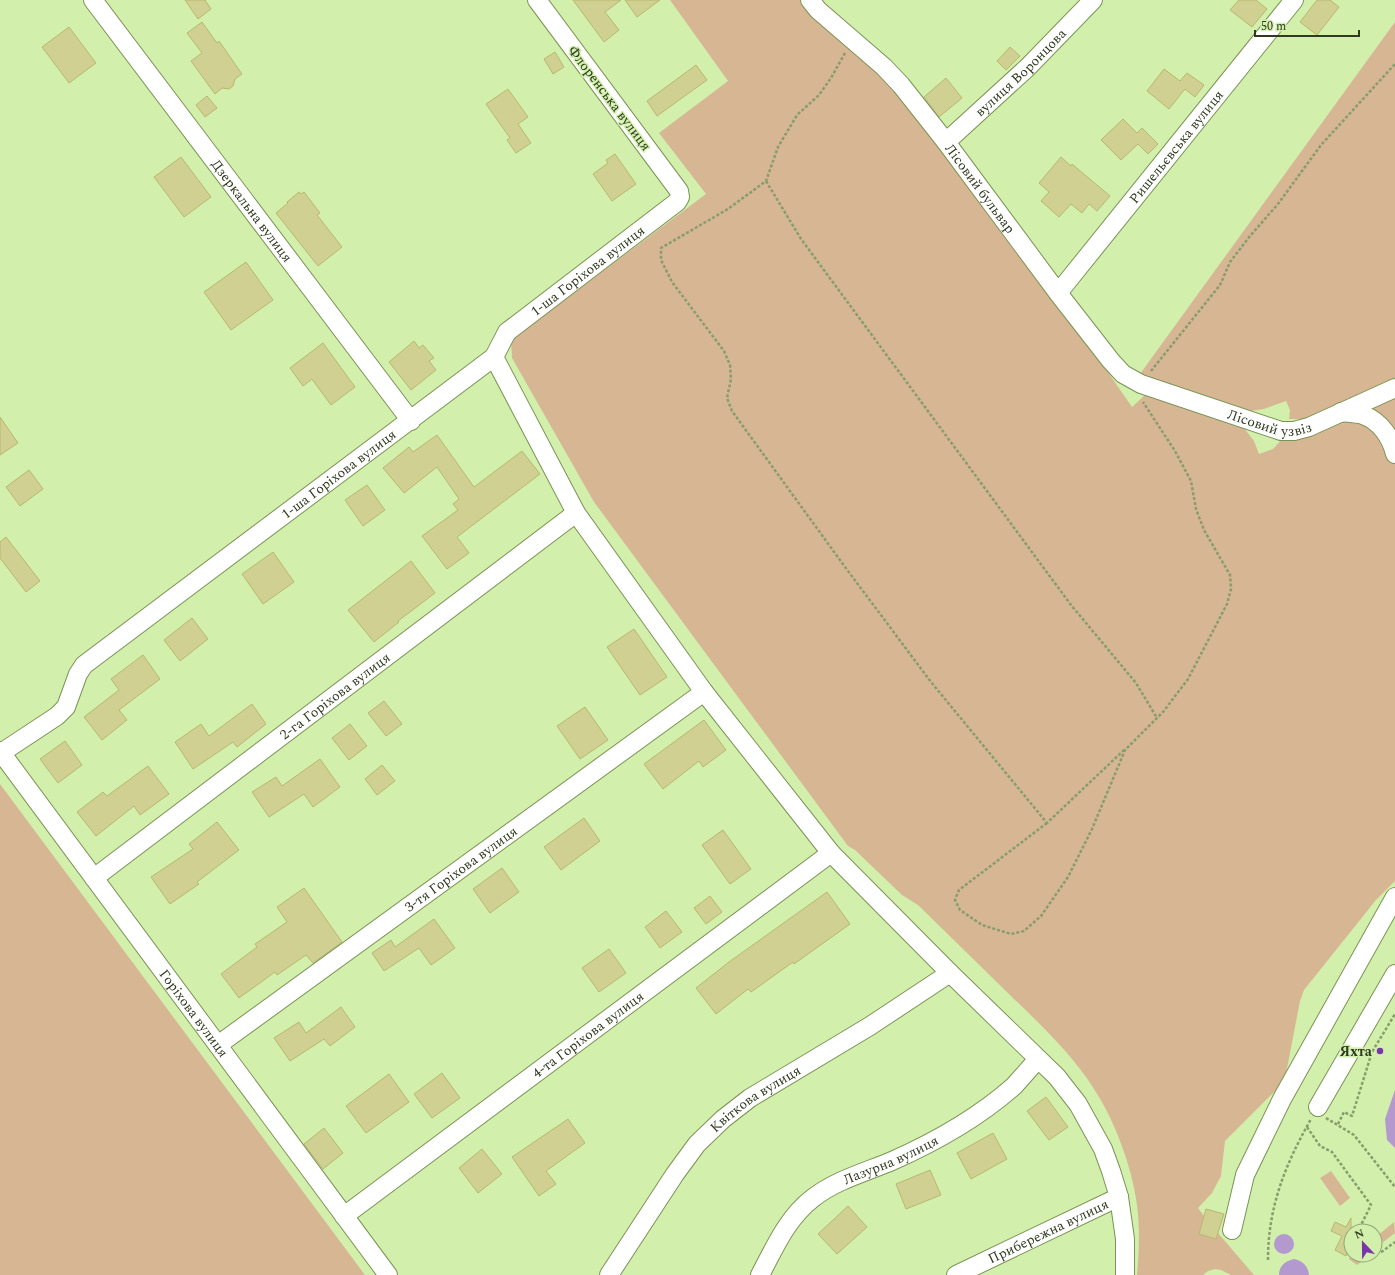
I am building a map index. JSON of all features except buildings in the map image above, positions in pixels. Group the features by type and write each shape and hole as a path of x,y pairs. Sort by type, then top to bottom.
{"street":[{"name":"Дзеркальна вулиця","path":"93,0 411,421"},
{"name":"Флоренська вулиця","path":"537,0 679,190 680,197"},
{"name":"вулиця Воронцова","path":"946,142 1028,67 1093,0"},
{"name":"Ришельєвська вулиця","path":"1058,293 1294,0"},
{"name":"Лісовий бульвар","path":"819,3 852,40 884,67 901,84 1111,361 1123,374 1141,384"},
{"name":"1-ша Горіхова вулиця","path":"1,752 57,716 66,706 78,674 84,665 411,421 494,357 507,332 677,202 680,197"},
{"path":"494,357 576,513 704,692 831,853 950,973 1057,1077 1078,1104 1103,1150 1119,1197 1125,1239 1124,1275"},
{"name":"Лісовий узвіз","path":"1141,384 1281,431 1294,431 1309,427 1395,388"},
{"path":"1340,412 1362,414 1374,420 1382,427 1389,438 1395,454"},
{"name":"2-га Горіхова вулиця","path":"94,878 576,513"},
{"name":"3-тя Горіхова вулиця","path":"218,1046 704,692"},
{"name":"Горіхова вулиця","path":"1,752 388,1275"},
{"name":"4-та Горіхова вулиця","path":"344,1216 831,853"},
{"path":"1232,1230 1245,1175 1282,1099 1395,897"},
{"name":"Квіткова вулиця","path":"609,1275 675,1174 697,1144 723,1119 750,1098 870,1026 950,973"},
{"path":"1321,1112 1395,974"},
{"name":"Лазурна вулиця","path":"760,1275 782,1232 796,1213 813,1198 831,1186 893,1160 926,1144 963,1123 1014,1086 1038,1059"},
{"name":"Прибережна вулиця","path":"956,1275 1119,1197"}],"path":[{"path":"852,40 820,95 796,115 778,147 766,181 728,209 661,248 661,260 672,282 724,351 730,365 731,379 727,398 732,410 845,567 931,682 1047,823"},
{"path":"1125,750 1092,829 1068,877 1041,916 1024,931 1011,934 982,925 960,910 955,900 959,890 1047,823 1157,718 1188,679 1228,604 1231,589 1230,575 1204,530 1196,509 1191,481 1176,451 1142,401 1140,394 1141,384 1170,345 1220,285 1230,262 1278,204 1322,145 1395,64"},
{"path":"766,181 805,245 1071,605 1136,683 1157,718"},
{"path":"1338,1124 1344,1112 1352,1116 1372,1052 1395,1014"},
{"path":"1268,1260 1271,1220 1287,1164 1307,1127 1321,1112 1354,1135 1395,1187"},
{"path":"1307,1127 1320,1146 1332,1152 1371,1204 1362,1223"},
{"path":"1383,1251 1395,1242"}],"shaded area":[{"path":"670,0 804,0 890,83 1103,365 1132,407 1146,394 1244,428 1254,441 1259,454 1273,449 1283,438 1395,396 1395,881 1376,900 1304,990 1300,1001 1285,1079 1280,1086 1225,1141 1221,1176 1212,1193 1198,1208 1204,1216 1199,1234 1216,1239 1218,1233 1254,1275 1231,1275 1215,1269 1208,1271 1203,1275 1137,1275 1139,1222 1135,1190 1127,1160 1116,1130 1094,1089 1076,1064 1045,1029 918,905 902,895 855,850 848,846 594,502 512,358 511,340 706,194 659,133 728,81"},
{"path":"1395,22 1395,380 1311,419 1289,419 1290,410 1286,401 1264,409 1251,411 1140,374"},
{"path":"0,784 365,1275 0,1275"},
{"path":"1395,1090 1395,1148 1387,1140 1385,1119"},
{"path":"1331,1171 1350,1198 1340,1206 1320,1178"},
{"path":"1394,1222 1395,1233 1383,1242 1383,1231"},
{"path":"1284,1234 1291,1237 1294,1244 1291,1251 1284,1254 1277,1251 1274,1244 1277,1237"},
{"path":"1294,1259 1304,1264 1308,1269 1309,1275 1279,1275 1282,1266 1288,1261"}],"place":[{"name":"Яхта","path":"1380,1051"}]}
